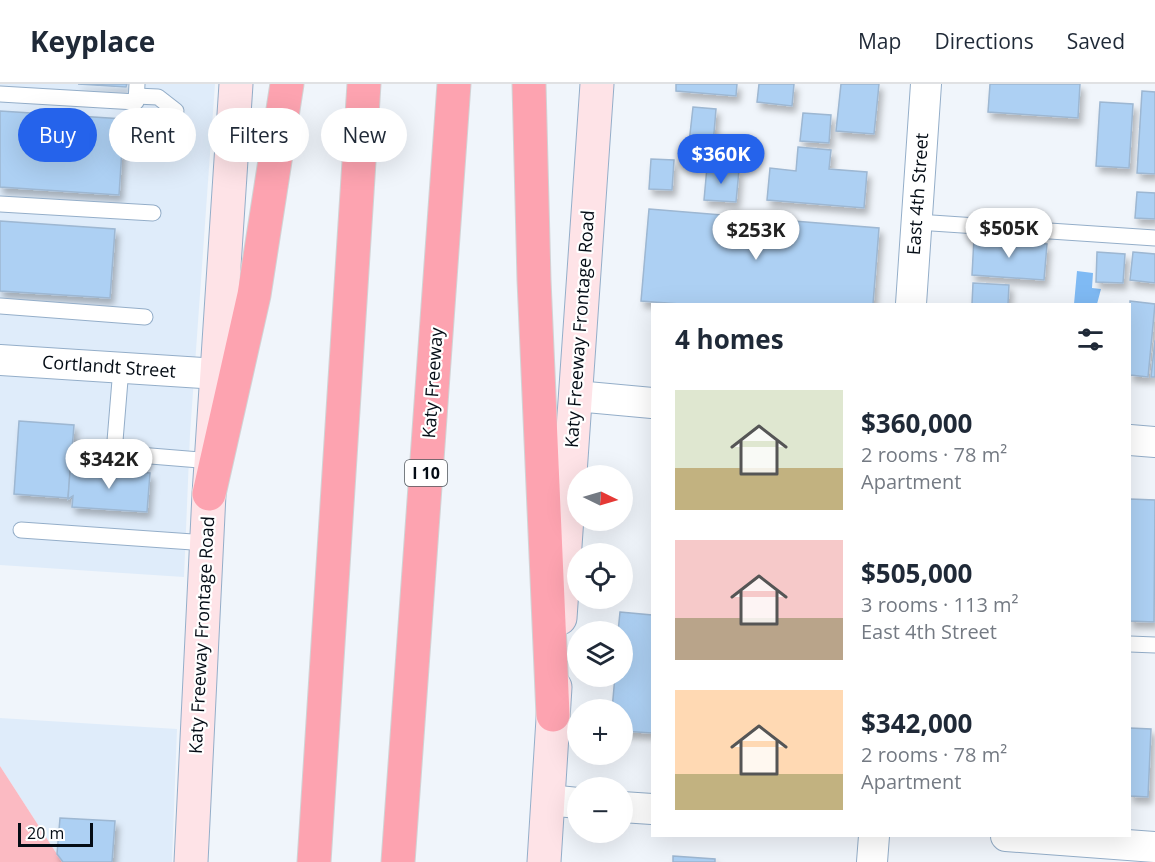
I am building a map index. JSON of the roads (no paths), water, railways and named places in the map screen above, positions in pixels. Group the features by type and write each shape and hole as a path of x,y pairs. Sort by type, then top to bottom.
{"highway":[{"path":"209,494 254,295 287,84"},
{"path":"314,862 364,84"},
{"name":"Katy Freeway","path":"398,862 454,84"},
{"path":"529,84 534,280 553,715"}],"main road":[{"name":"Katy Freeway Frontage Road","path":"191,862 209,494 236,84"},
{"name":"Katy Freeway Frontage Road","path":"544,862 563,801 553,715 597,84"}],"street":[{"name":"East 4th Street","path":"911,303 926,84"},
{"name":"Cortlandt Street","path":"0,360 218,374"},
{"path":"576,396 651,403"},
{"path":"1131,440 1155,442"},
{"path":"633,808 651,809"},
{"path":"872,862 874,837"},
{"path":"1020,837 1155,847"}],"lane":[{"path":"0,94 136,102 137,90 158,98 172,108"},
{"path":"0,204 153,213"},
{"path":"916,222 1155,238"},
{"path":"0,306 145,317"},
{"path":"121,368 114,453 212,461"},
{"path":"21,530 207,543"},
{"path":"1131,644 1155,645"}],"water":[{"path":"1077,271 1093,273 1092,288 1101,289 1097,303 1074,303"}]}
